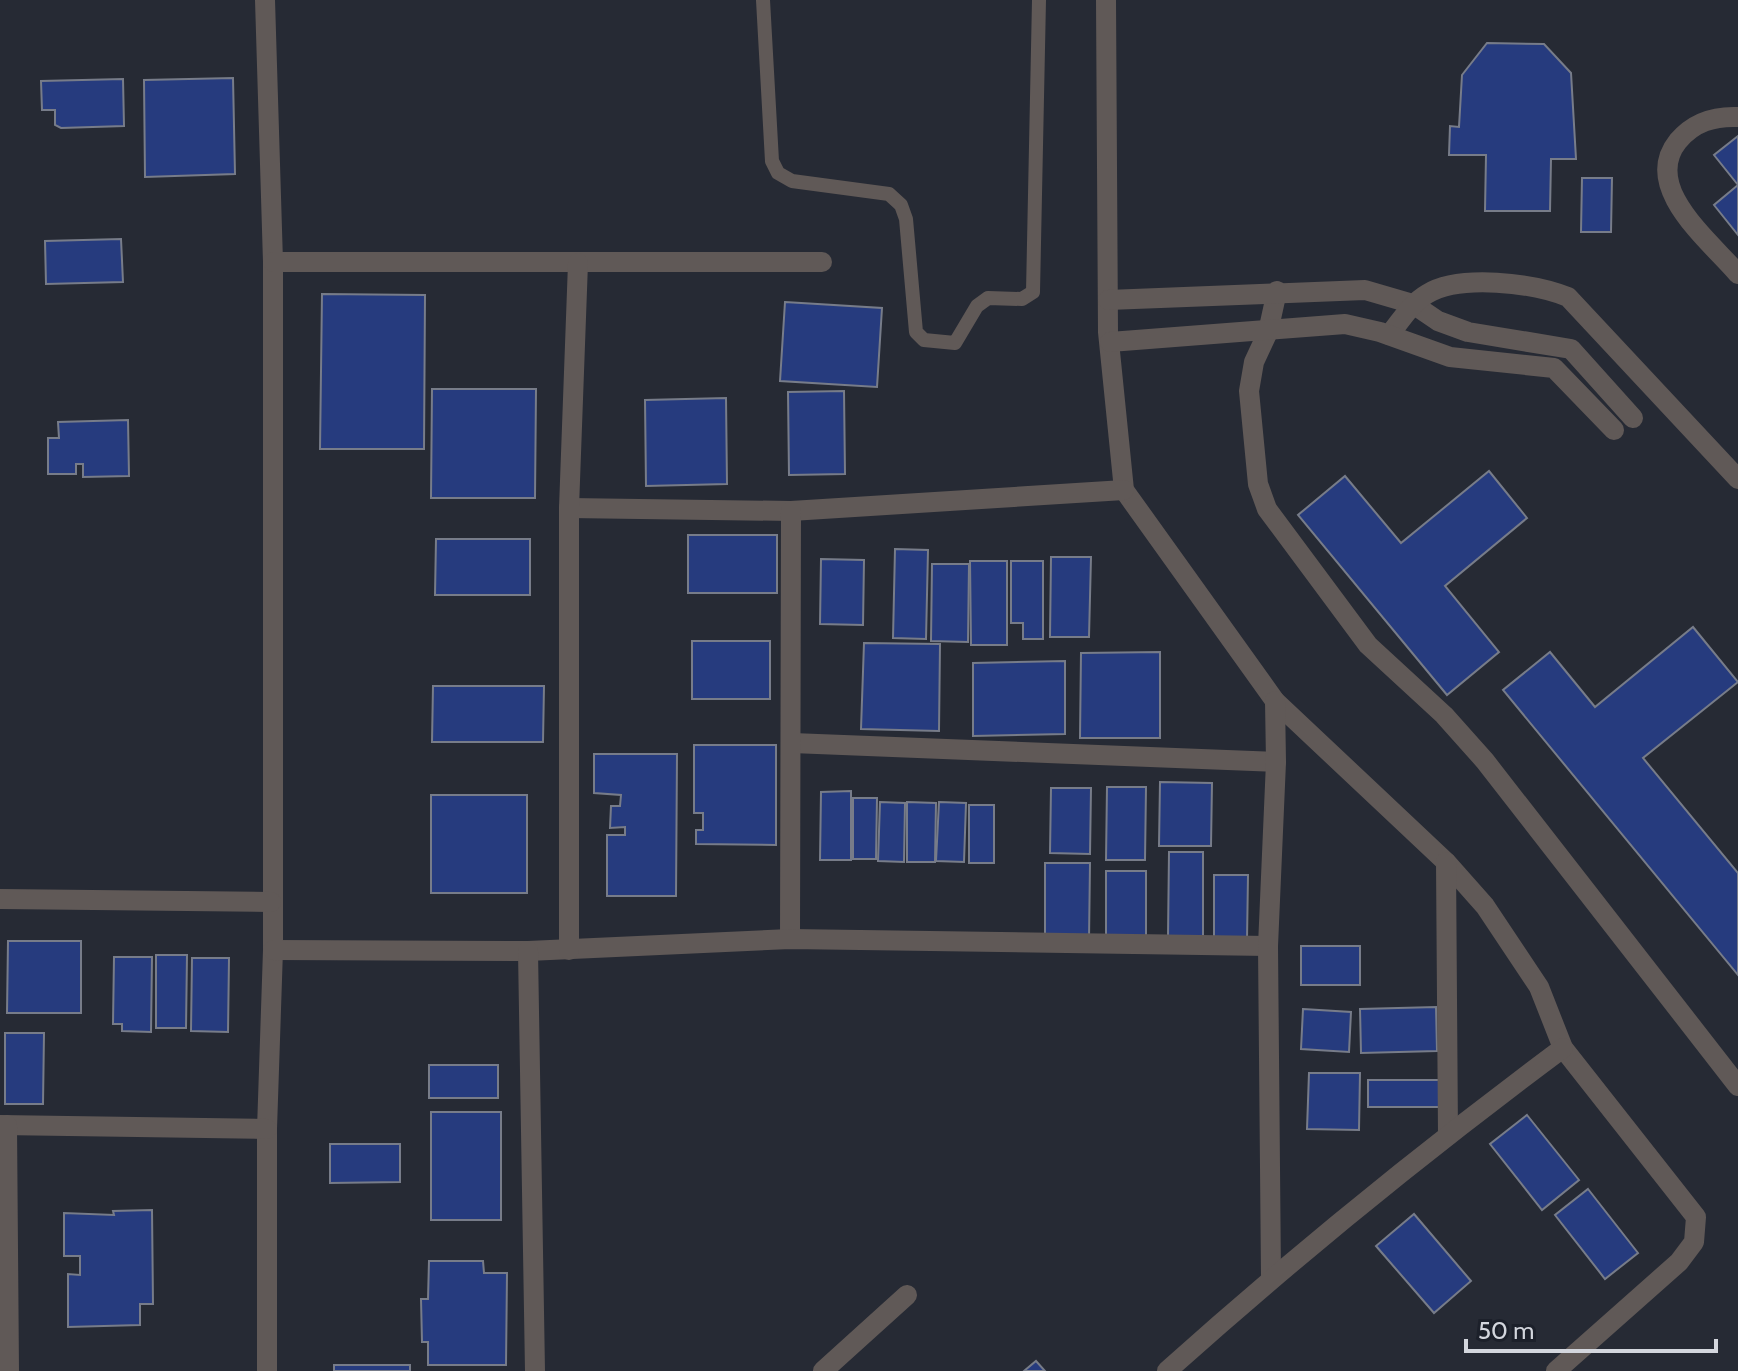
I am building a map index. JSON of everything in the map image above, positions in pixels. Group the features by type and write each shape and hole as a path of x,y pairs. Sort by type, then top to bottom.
{"street":[{"path":"265,0 273,262 273,950 267,1129 267,1371"},
{"path":"1106,0 1108,300 1124,490 1275,701 1446,862 1520,954 1539,987 1563,1048 1680,1192 1696,1217 1698,1230 1679,1262 1556,1371"},
{"path":"1738,117 1718,116 1689,128 1672,149 1666,173 1671,196 1738,274"},
{"path":"273,262 822,262"},
{"path":"569,950 569,508 578,263"},
{"path":"1389,335 1413,304 1436,289 1465,284 1528,286 1568,297 1738,479"},
{"path":"1108,300 1277,291 1365,290 1413,304 1438,321 1468,332 1571,349 1633,418"},
{"path":"1277,291 1268,332 1254,362 1249,391 1258,484 1267,509 1368,645 1444,715 1485,761 1738,1086"},
{"path":"1110,342 1345,324 1389,335 1450,357 1554,368 1614,430"},
{"path":"569,508 791,511 1124,490"},
{"path":"790,939 791,511"},
{"path":"1271,1278 1268,946 1276,762 1275,701"},
{"path":"792,743 1276,762"},
{"path":"1446,862 1448,1134"},
{"path":"0,899 271,902"},
{"path":"273,950 528,951 790,939 1268,946"},
{"path":"528,951 535,1371"},
{"path":"1167,1371 1271,1278 1448,1134 1563,1048"},
{"path":"6,1363 4,1125 267,1129"},
{"path":"823,1371 907,1295"}],"lane":[{"path":"763,0 772,161 778,173 792,181 889,194 901,205 906,219 916,332 924,340 955,343 977,306 988,298 1022,299 1033,292 1039,0"}],"building":[{"path":"1487,43 1544,44 1571,73 1576,159 1551,159 1550,211 1485,211 1486,155 1449,155 1450,126 1459,127 1462,75"},
{"path":"233,78 235,174 145,177 144,80"},
{"path":"123,79 124,126 61,128 55,125 55,110 42,110 41,81"},
{"path":"1738,136 1738,185 1714,155"},
{"path":"1582,178 1612,178 1611,232 1581,232"},
{"path":"1738,185 1738,235 1714,205"},
{"path":"121,239 123,282 46,284 45,241"},
{"path":"322,294 425,295 424,449 320,449"},
{"path":"785,302 882,308 877,387 780,381"},
{"path":"432,389 536,389 535,498 431,498"},
{"path":"844,391 845,474 789,475 788,392"},
{"path":"726,398 727,484 646,486 645,400"},
{"path":"128,420 129,476 83,477 83,464 76,464 76,474 48,474 48,438 59,438 58,422"},
{"path":"1489,471 1527,518 1445,586 1499,652 1447,695 1298,515 1345,476 1401,543"},
{"path":"688,535 777,535 777,593 688,593"},
{"path":"436,539 530,539 530,595 435,595"},
{"path":"895,549 928,550 926,639 893,638"},
{"path":"1051,557 1091,557 1089,637 1050,637"},
{"path":"821,559 864,560 863,625 820,624"},
{"path":"970,561 1007,561 1007,645 971,645"},
{"path":"1011,561 1043,561 1043,639 1023,639 1023,623 1011,623"},
{"path":"932,564 969,564 968,642 931,641"},
{"path":"1693,627 1738,682 1643,758 1738,873 1738,975 1503,690 1550,652 1595,707"},
{"path":"692,641 770,641 770,699 692,699"},
{"path":"864,643 940,644 939,731 861,729"},
{"path":"1160,652 1160,738 1080,738 1081,653"},
{"path":"1065,661 1065,734 973,736 973,663"},
{"path":"433,686 544,686 543,742 432,742"},
{"path":"694,745 776,745 776,845 696,844 696,830 703,830 703,813 694,813"},
{"path":"594,754 677,754 676,896 607,896 607,835 625,835 625,827 610,828 611,806 620,806 621,795 594,793"},
{"path":"1160,782 1212,783 1211,846 1159,846"},
{"path":"1107,787 1146,787 1145,860 1106,860"},
{"path":"1051,788 1091,788 1090,854 1050,853"},
{"path":"851,791 851,860 820,860 821,792"},
{"path":"431,795 527,795 527,893 431,893"},
{"path":"853,798 877,798 876,859 853,859"},
{"path":"880,802 905,803 904,862 878,861"},
{"path":"907,802 936,803 935,862 907,862"},
{"path":"939,802 966,803 964,862 936,861"},
{"path":"969,805 994,805 994,863 969,863"},
{"path":"1169,852 1203,852 1203,937 1168,937"},
{"path":"1045,863 1090,863 1089,940 1045,940"},
{"path":"1106,871 1146,871 1146,937 1106,937"},
{"path":"1214,875 1248,875 1247,940 1214,939"},
{"path":"8,941 81,941 81,1013 7,1013"},
{"path":"1301,946 1360,946 1360,985 1301,985"},
{"path":"156,955 187,955 186,1028 156,1028"},
{"path":"114,957 152,957 151,1032 122,1031 122,1024 113,1024"},
{"path":"192,958 229,958 228,1032 191,1031"},
{"path":"1436,1007 1437,1051 1361,1053 1360,1009"},
{"path":"1303,1009 1351,1012 1349,1052 1301,1049"},
{"path":"5,1033 44,1033 43,1104 5,1104"},
{"path":"429,1065 498,1065 498,1098 429,1098"},
{"path":"1309,1073 1360,1073 1359,1130 1307,1129"},
{"path":"1368,1080 1442,1080 1442,1107 1368,1107"},
{"path":"431,1112 501,1112 501,1220 431,1220"},
{"path":"1527,1115 1579,1180 1542,1210 1490,1144"},
{"path":"330,1144 400,1144 400,1182 330,1183"},
{"path":"1588,1189 1638,1253 1605,1279 1555,1215"},
{"path":"152,1210 153,1304 140,1304 140,1325 68,1327 68,1274 80,1275 80,1256 64,1256 64,1213 114,1215 113,1211"},
{"path":"1414,1214 1471,1281 1434,1313 1376,1246"},
{"path":"429,1261 483,1261 484,1273 507,1273 506,1365 428,1365 428,1342 422,1342 421,1299 428,1299"},
{"path":"1036,1361 1045,1371 1024,1371"},
{"path":"334,1365 410,1365 410,1371 334,1371"}]}
